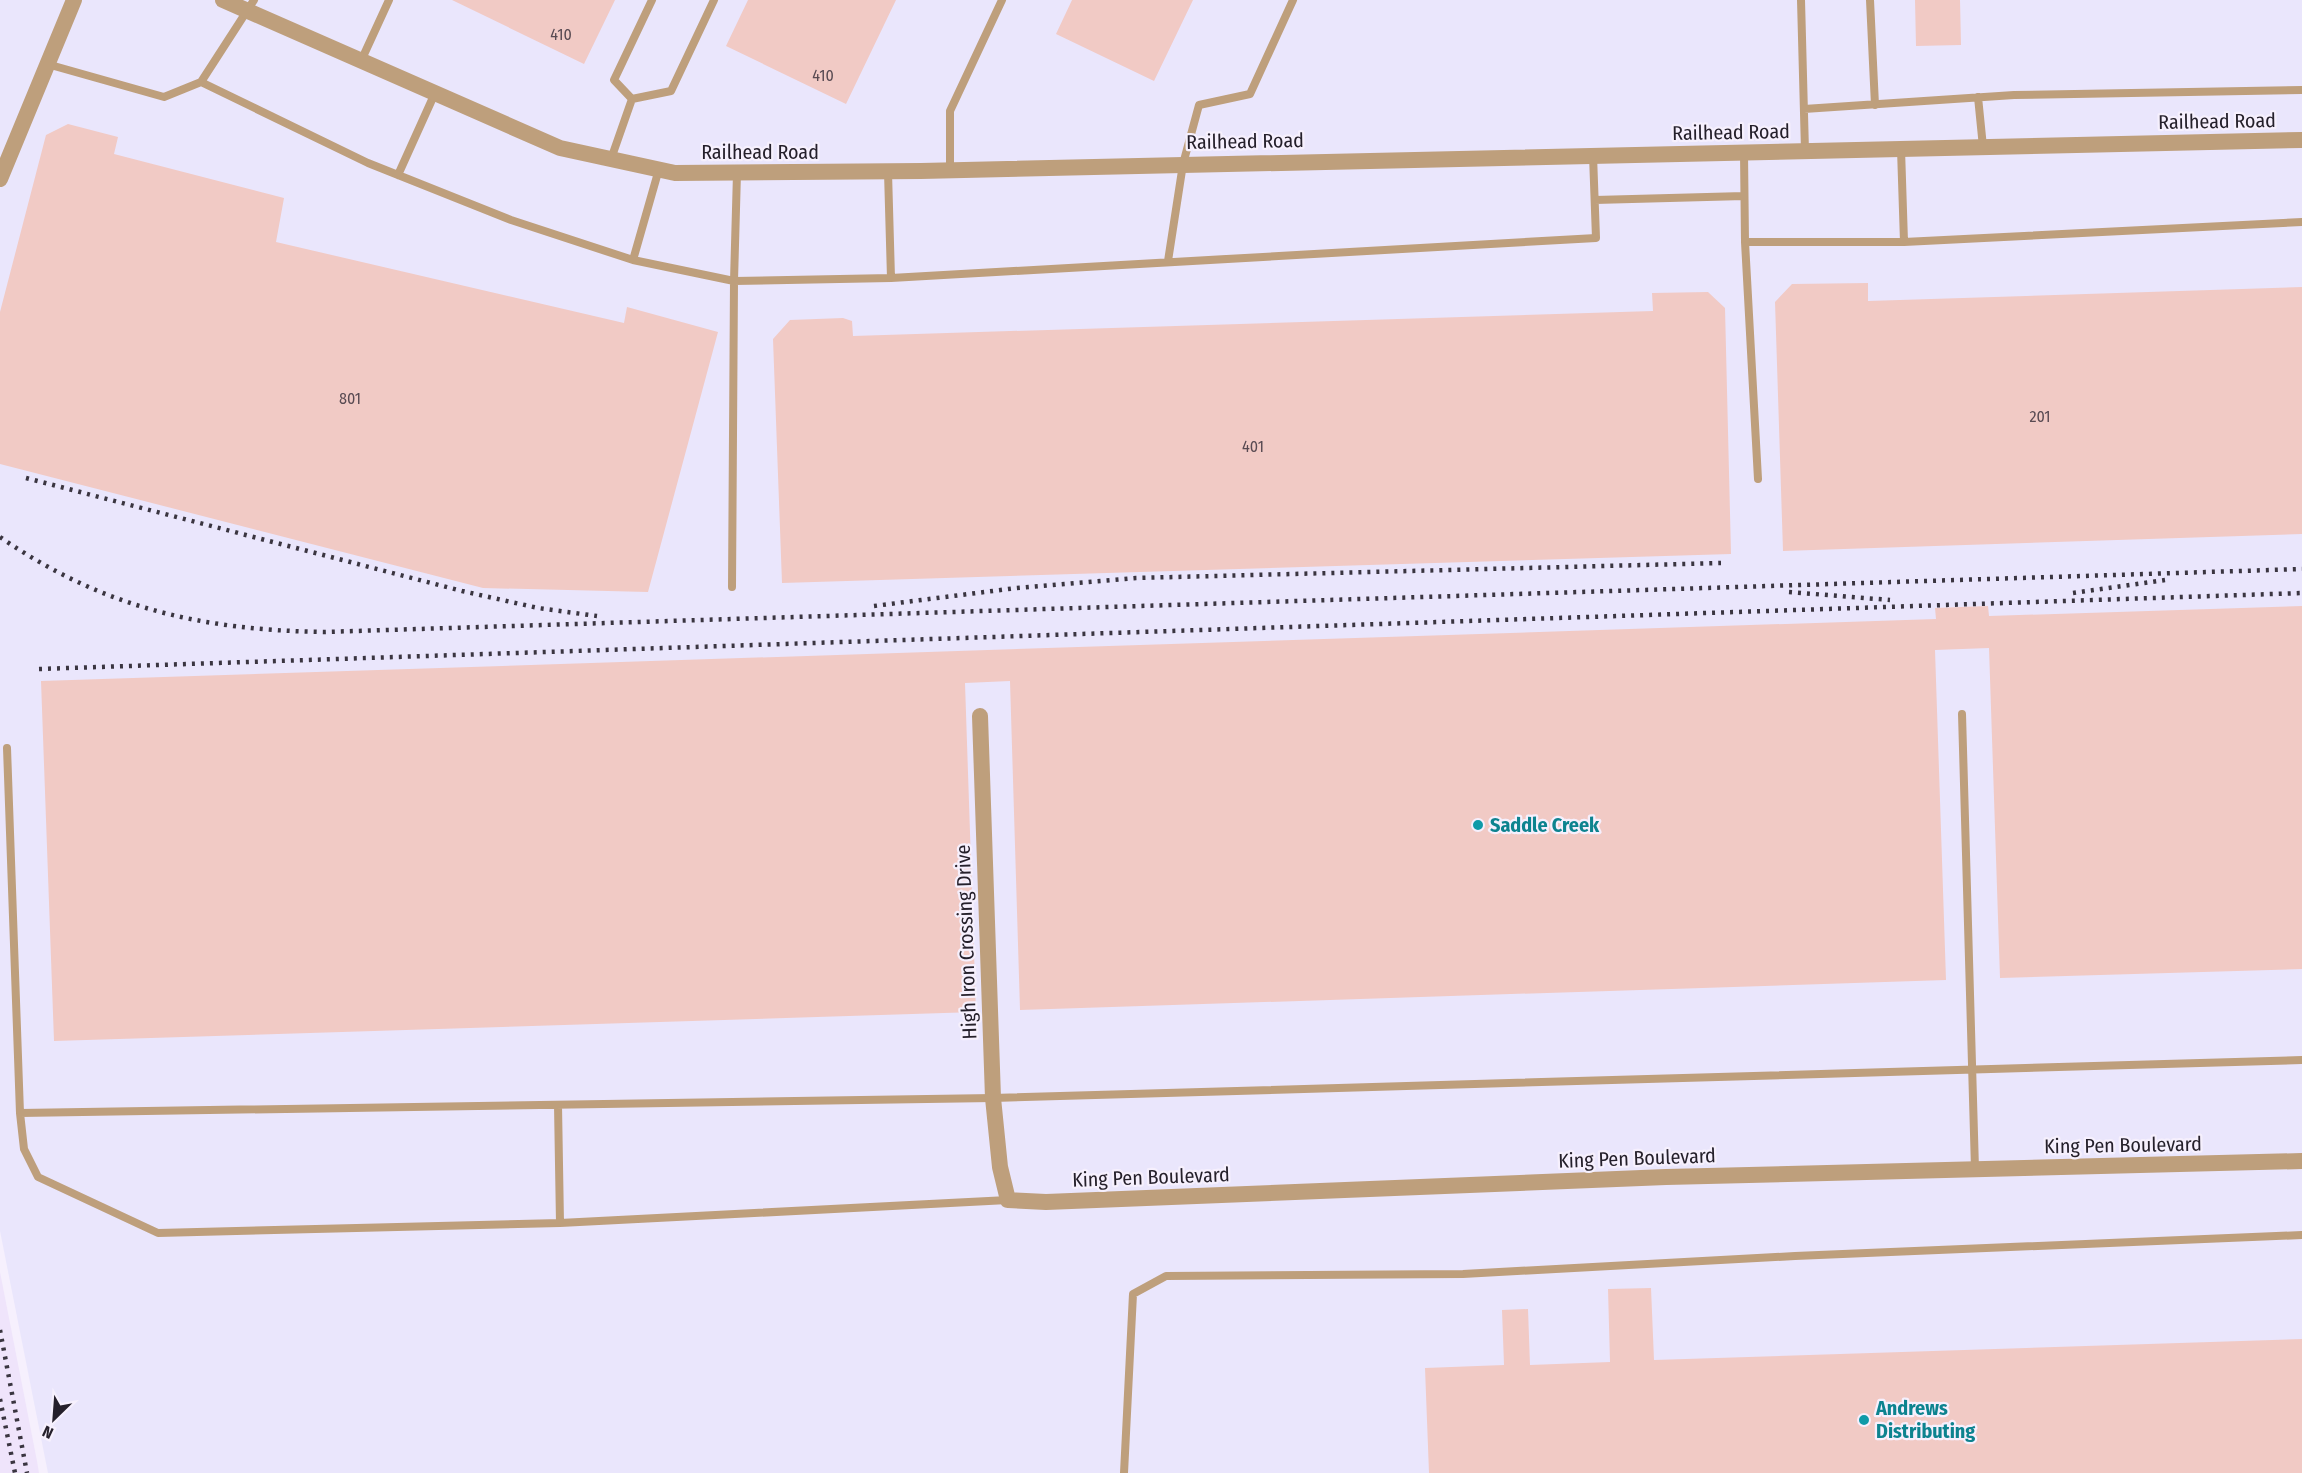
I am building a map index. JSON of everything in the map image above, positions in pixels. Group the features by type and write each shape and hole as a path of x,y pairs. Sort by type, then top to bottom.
{"street":[{"path":"0,179 74,0"},
{"name":"Railhead Road","path":"223,0 252,6 361,61 560,148 675,173 888,172 2302,140"},
{"name":"High Iron Crossing Drive","path":"980,716 993,1098 1000,1167 1008,1200"},
{"name":"King Pen Boulevard","path":"1008,1200 1046,1202 1666,1177 2302,1161"}],"lane":[{"path":"361,61 389,0"},
{"path":"632,99 614,80 652,0"},
{"path":"632,99 670,91 714,0"},
{"path":"950,170 950,111 1002,0"},
{"path":"1168,261 1183,164 1199,105 1250,94 1293,0"},
{"path":"1801,0 1805,151"},
{"path":"1870,0 1875,105"},
{"path":"47,64 164,97 201,82 252,6"},
{"path":"201,82 368,163 511,220 633,260 734,281 891,278 1596,238 1593,155"},
{"path":"1804,109 1978,97 2302,90"},
{"path":"398,175 435,93"},
{"path":"1978,97 1983,147"},
{"path":"611,159 632,99"},
{"path":"1901,149 1904,242"},
{"path":"1744,153 1744,242 1758,479"},
{"path":"633,260 659,169"},
{"path":"888,172 891,278"},
{"path":"732,587 737,174"},
{"path":"1595,200 1744,196"},
{"path":"1744,242 1904,242 2302,222"},
{"path":"1962,714 1975,1169"},
{"path":"7,748 20,1113 24,1149 38,1177 158,1233 560,1222 1008,1200"},
{"path":"20,1113 993,1098 2302,1060"},
{"path":"558,1105 560,1222"},
{"path":"1124,1473 1134,1294 1166,1276 1463,1274 1795,1256 2302,1235"}],"shaded area":[{"path":"0,0 2302,0 2302,1473 48,1473 0,1231"},
{"path":"0,1272 37,1461 39,1473 0,1473"}],"building":[{"path":"452,0 615,0 584,64"},
{"path":"748,0 896,0 846,104 726,46"},
{"path":"1072,0 1193,0 1154,81 1056,34"},
{"path":"1915,0 1960,0 1961,45 1916,46"},
{"path":"68,124 118,137 114,154 284,198 276,242 624,323 627,307 718,332 648,592 483,588 0,464 0,312 46,135"},
{"path":"1868,283 1868,301 2302,287 2302,534 1783,551 1775,302 1792,284"},
{"path":"1708,292 1725,308 1731,554 782,583 773,339 790,320 843,318 852,321 853,336 1653,311 1652,293"},
{"path":"1988,606 1989,616 2302,606 2302,969 2000,978 1989,648 1935,650 1946,980 1020,1010 1010,681 965,683 976,1012 54,1041 41,681 1936,619 1935,608"},
{"name":"Andrews Distributing","path":"1651,1288 1654,1360 2302,1339 2302,1473 1429,1473 1425,1368 1504,1365 1502,1310 1528,1309 1530,1365 1610,1362 1608,1289"}],"railway":[{"path":"26,478 462,591 538,608 597,616"},
{"path":"0,537 77,582 115,598 154,610 195,620 236,626 324,632 2302,569"},
{"path":"874,606 1016,588 1136,578 1721,563"},
{"path":"2073,593 2165,580"},
{"path":"1789,592 1890,600"},
{"path":"39,669 2302,593"},
{"path":"0,1330 27,1473"},
{"path":"0,1399 15,1473"}],"place":[{"name":"Saddle Creek","path":"1478,825"},
{"name":"Andrews Distributing","path":"1864,1420"}]}
